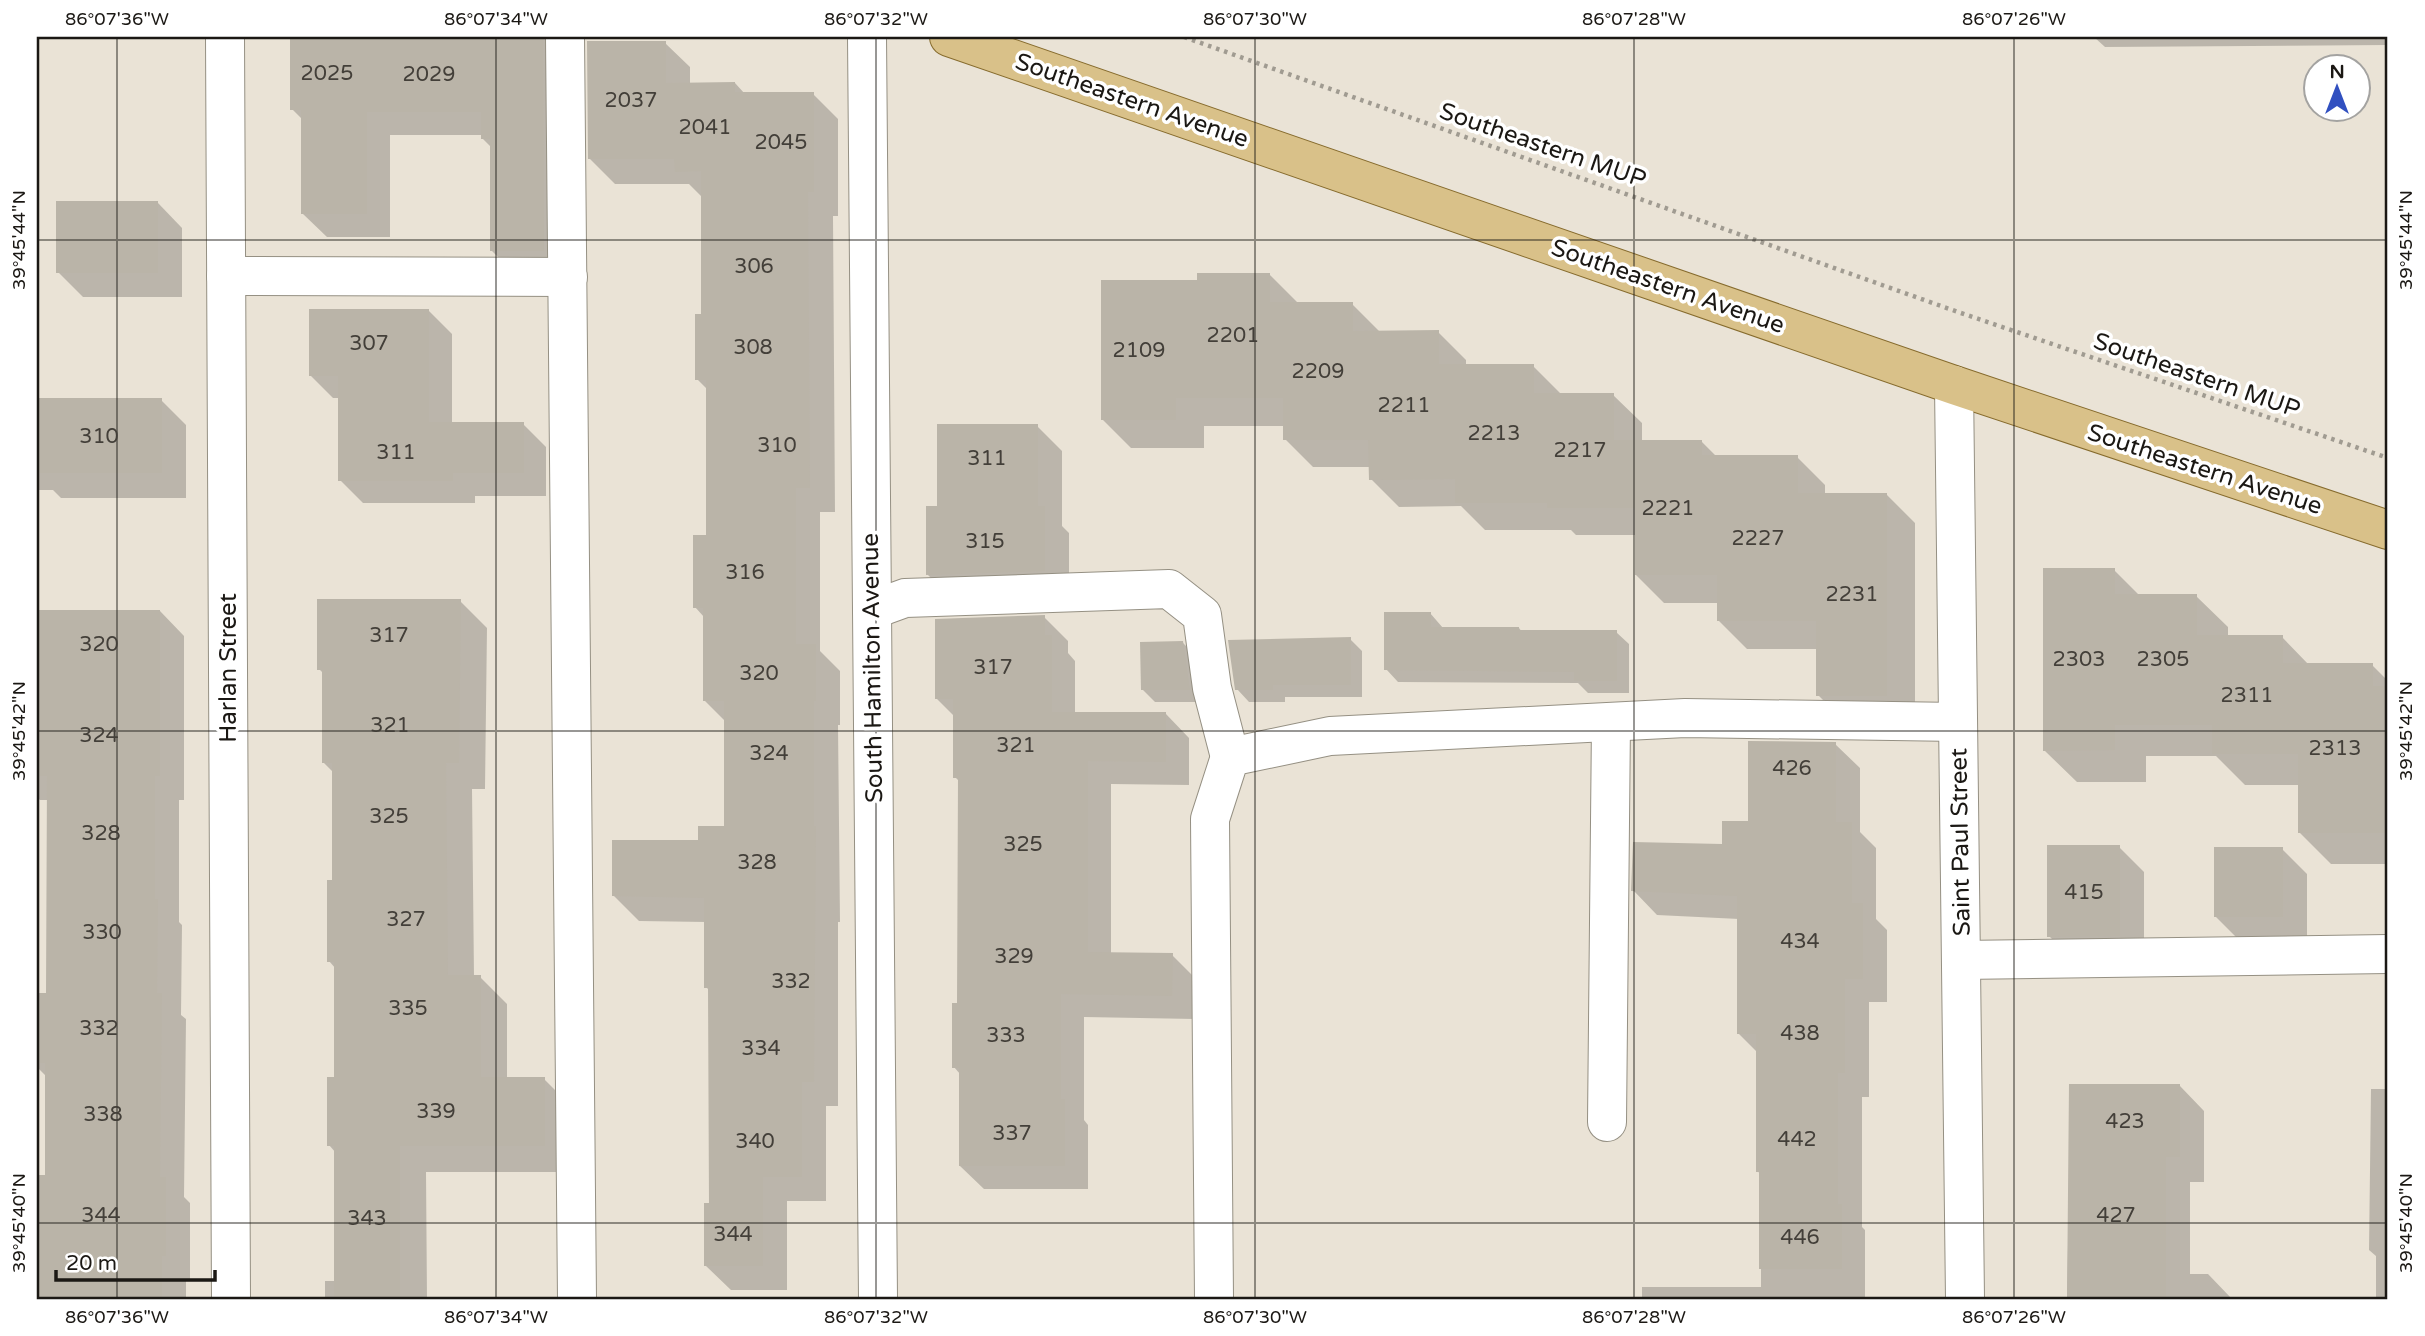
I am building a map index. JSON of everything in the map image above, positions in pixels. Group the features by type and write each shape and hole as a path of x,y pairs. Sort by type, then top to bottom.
{"main road":[{"name":"Southeastern Avenue","path":"949,37 1954,385 2388,530"}],"street":[{"name":"Harlan Street","path":"225,37 231,1299"},
{"path":"565,37 577,1299"},
{"name":"South Hamilton Avenue","path":"867,37 878,1299"},
{"path":"226,276 568,277"},
{"name":"Saint Paul Street","path":"1954,385 1965,1299"},
{"path":"872,610 905,598 1169,589 1202,615 1212,688 1230,757 1210,819 1214,1299"},
{"path":"1230,757 1330,736 1685,718 1958,722"},
{"path":"1607,1122 1611,722"},
{"path":"1961,960 2388,954"}],"path":[{"name":"Southeastern MUP","path":"1184,37 1994,325 2388,458"}],"building":[{"path":"290,37 543,37 544,251 490,251 490,139 481,139 481,112 367,112 367,214 301,214 301,110 290,110"},
{"path":"587,41 666,41 666,83 735,82 735,92 814,92 814,192 808,192 810,488 796,488 796,644 816,644 814,1082 802,1082 802,1177 763,1177 763,1266 704,1266 704,1203 709,1203 708,988 704,988 704,898 612,896 612,840 698,840 698,826 724,826 724,701 703,701 703,608 693,608 693,535 706,535 706,380 695,380 695,314 701,314 701,171 675,172 674,159 588,159"},
{"path":"56,201 158,201 158,273 56,273"},
{"path":"1197,273 1270,273 1270,302 1353,302 1353,331 1439,330 1439,364 1534,364 1534,393 1614,393 1614,440 1702,440 1702,455 1798,455 1798,493 1887,493 1887,696 1816,696 1816,621 1717,621 1717,575 1635,575 1635,508 1547,508 1547,503 1455,503 1455,479 1369,480 1368,440 1283,440 1283,398 1176,398 1176,420 1101,420 1101,280 1197,280"},
{"path":"309,309 429,309 429,422 524,422 524,473 453,473 453,481 338,481 338,376 309,376"},
{"path":"37,398 162,398 162,473 37,473"},
{"path":"937,424 1038,424 1038,506 1045,506 1045,571 926,575 926,506 937,506"},
{"path":"2043,568 2115,568 2115,594 2197,594 2197,635 2283,635 2283,663 2373,663 2373,686 2388,686 2388,833 2298,833 2298,754 2212,754 2212,725 2115,725 2115,750 2043,751"},
{"path":"317,599 461,599 459,763 446,763 448,975 481,975 481,1077 545,1077 545,1146 400,1146 400,1299 334,1299 334,1146 327,1146 327,1077 334,1077 334,962 327,962 327,880 332,880 332,763 322,763 322,670 317,670"},
{"path":"37,610 160,610 160,776 155,776 155,899 158,899 157,993 162,993 160,1177 166,1177 166,1256 162,1256 162,1299 39,1299 37,1175 45,1175 45,1063 37,1063 37,993 46,993 47,776 37,776"},
{"path":"1384,612 1431,612 1431,627 1617,630 1617,681 1574,681 1574,672 1384,670"},
{"path":"1045,615 1045,635 1052,635 1052,712 1166,712 1166,762 1088,761 1088,952 1173,953 1172,996 1061,994 1061,1099 1065,1099 1065,1166 959,1166 959,1068 952,1068 952,1003 957,1003 958,778 953,778 953,699 935,699 935,619"},
{"path":"1351,637 1351,685 1273,685 1273,690 1235,690 1228,640"},
{"path":"1183,641 1190,690 1141,690 1140,642"},
{"path":"1748,741 1836,742 1836,822 1852,822 1852,903 1863,903 1863,979 1845,979 1845,1073 1838,1073 1838,1204 1842,1204 1842,1269 1759,1269 1756,1034 1737,1034 1737,896 1631,891 1633,842 1722,844 1722,821 1748,821"},
{"path":"2047,845 2120,845 2120,936 2047,937"},
{"path":"2214,847 2283,847 2283,917 2214,917"},
{"path":"2069,1084 2180,1084 2180,1157 2166,1157 2166,1299 2067,1299"}]}
